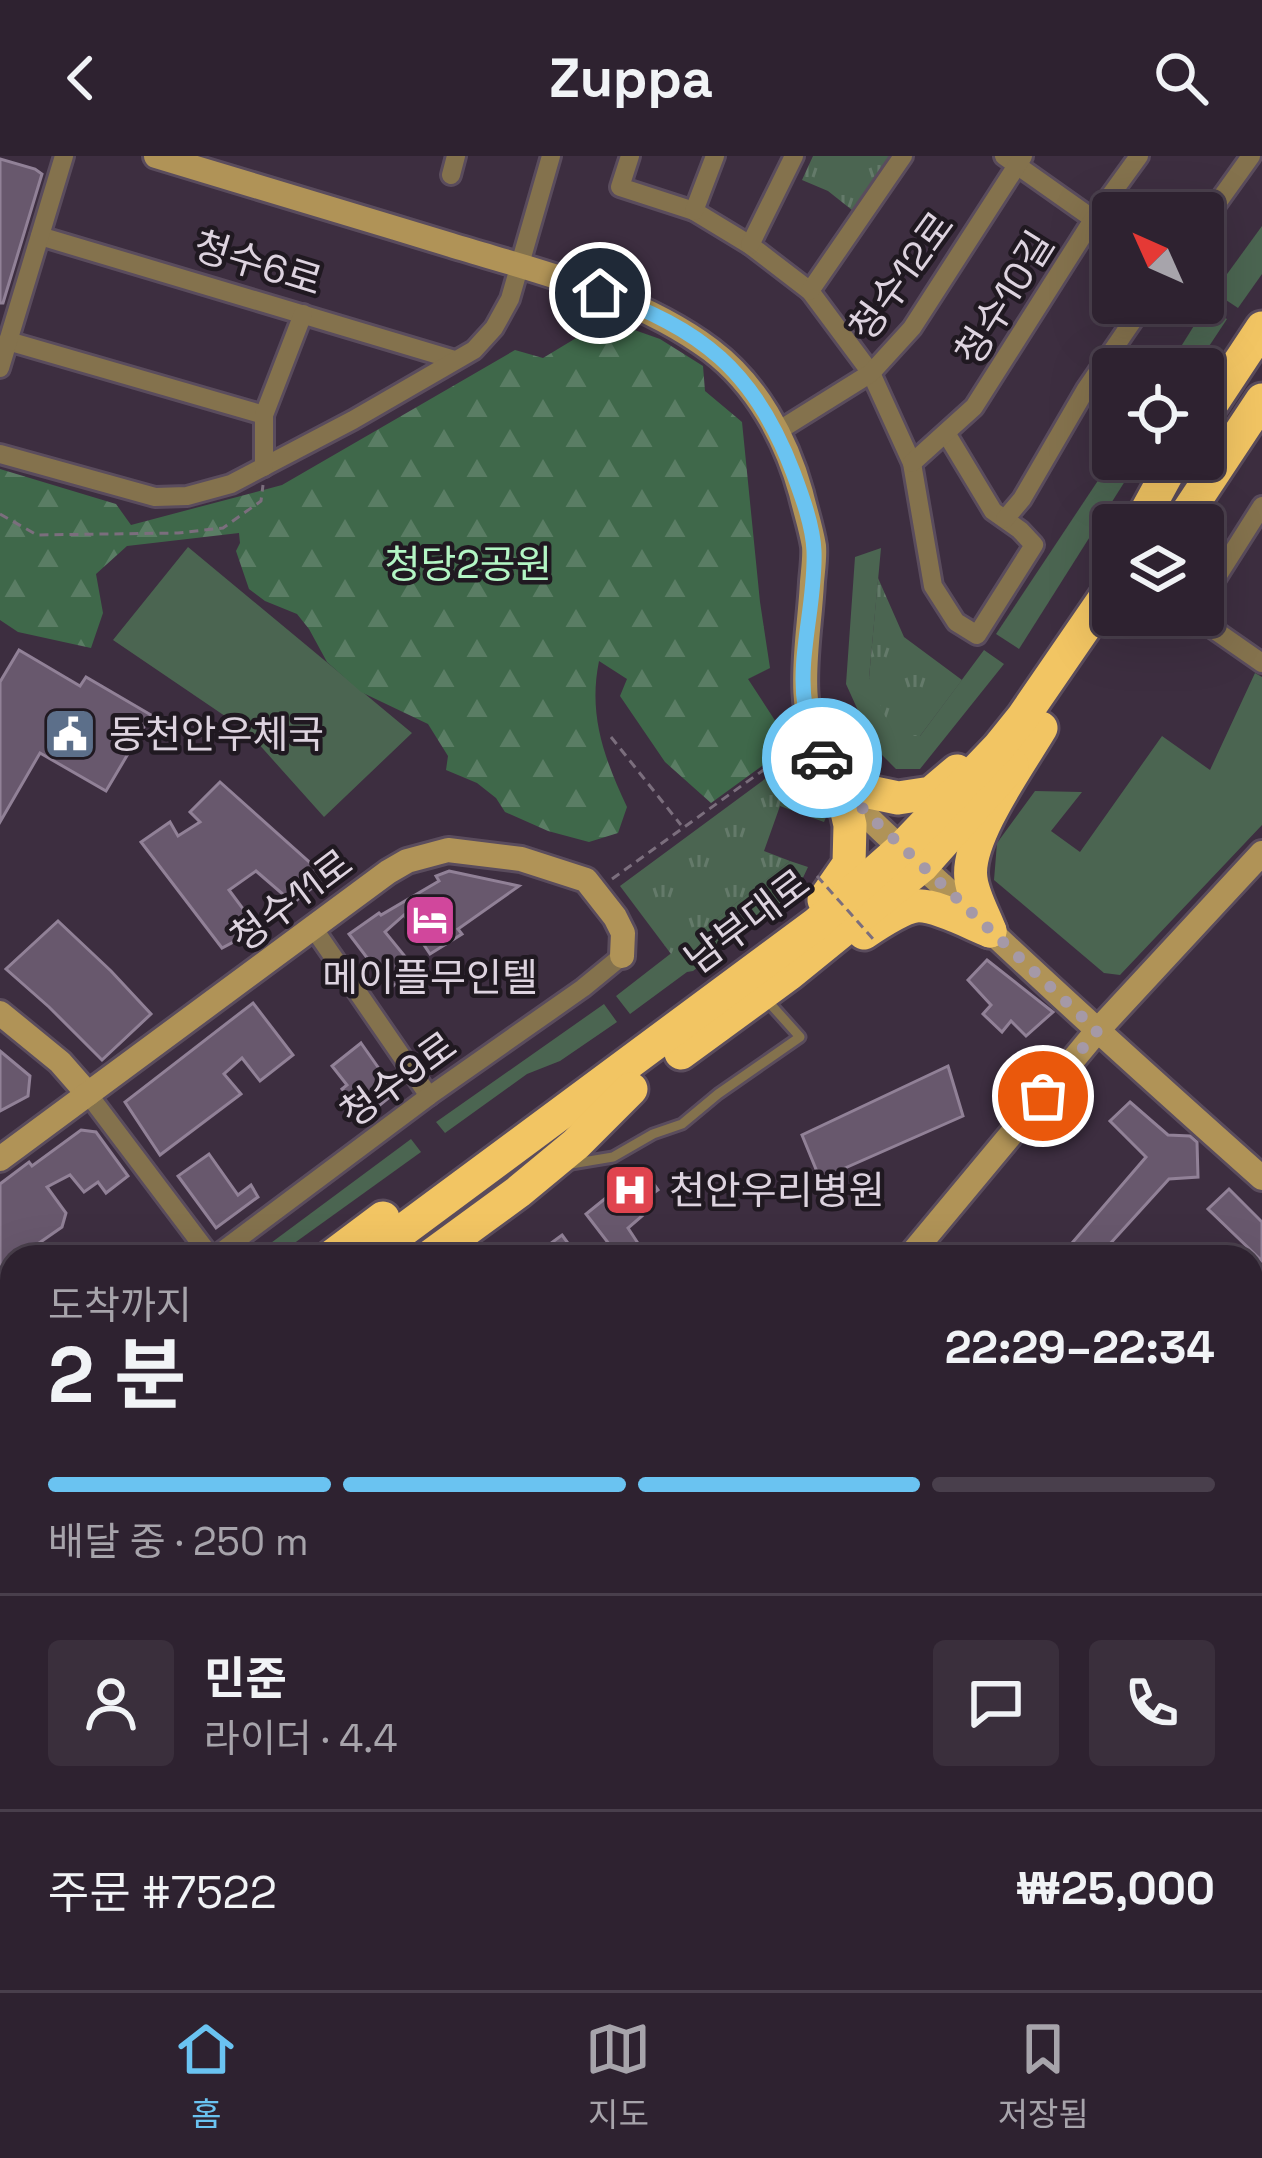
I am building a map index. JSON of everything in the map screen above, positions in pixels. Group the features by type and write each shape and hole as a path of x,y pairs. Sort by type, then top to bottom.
{"highway":[{"path":"1224,385 1262,328"},
{"path":"1224,421 1262,367"},
{"path":"1192,504 1262,400"},
{"path":"1207,504 1262,434"},
{"name":"남부대로","path":"384,1245 773,976 912,857 1032,722 1092,636"},
{"path":"773,976 849,864 850,825 841,786 898,798 931,793 1032,722"},
{"path":"990,932 970,878 972,853 1032,722"},
{"path":"773,976 837,952 878,924 917,906 942,911 990,932"},
{"path":"445,1245 577,1144 624,1080"},
{"path":"347,1245 485,1144 548,1105 624,1080"},
{"name":"남부대로","path":"419,1245 624,1080"}],"street":[{"path":"0,368 64,156"},
{"name":"청수6로","path":"156,156 640,307 715,352 750,387 778,431 800,488 814,548 804,664 804,703 811,730 841,786 912,857"},
{"path":"0,454 155,497 187,496 231,484 353,420 475,350 494,328 510,299 551,156"},
{"name":"청수12로","path":"630,156 620,187 694,211 750,245 810,291 871,373"},
{"path":"694,211 715,156"},
{"path":"750,245 794,156"},
{"path":"810,291 904,156"},
{"name":"청수10길","path":"1113,192 1139,156"},
{"path":"1224,194 1251,156"},
{"path":"1014,159 1092,217"},
{"name":"청수12로","path":"778,431 871,373 912,328 1014,159"},
{"name":"청수10길","path":"912,464 974,407 1092,221"},
{"name":"청수6로","path":"40,236 454,360"},
{"path":"264,467 264,415 303,314"},
{"path":"1005,518 1022,499 1131,324"},
{"path":"8,341 264,415"},
{"path":"871,373 912,464 933,586 956,622 977,634 1034,545 993,511 946,433"},
{"path":"1224,566 1262,506"},
{"path":"1223,636 1262,663"},
{"name":"청수11로","path":"0,1159 314,929 382,863 448,850 521,859 586,880 596,890"},
{"path":"919,1245 1097,1031 1262,854"},
{"path":"912,857 1262,1178"},
{"path":"596,890 623,933 622,956"},
{"path":"314,929 429,1096"},
{"name":"청수9로","path":"228,1245 622,956"},
{"path":"0,1013 60,1062 88,1094 203,1245"}],"lane":[{"path":"553,1163 613,1157 652,1134 682,1124 800,1037 773,976"}],"path":[{"path":"0,514 37,536 223,528 261,501 264,467"},
{"path":"610,737 682,827"},
{"path":"596,890 802,743"},
{"path":"817,876 874,940"}],"green space":[{"path":"813,156 896,156 857,214 828,191 802,180"},
{"path":"1262,226 1262,274 1238,308 1224,299 1224,278"},
{"name":"청당2공원","path":"606,320 660,339 703,366 705,391 742,422 770,668 748,679 791,745 711,803 665,762 620,696 627,679 599,661 600,736 627,807 618,833 589,842 505,812 477,783 446,770 448,756 428,724 361,692 327,662 297,614 249,589 236,551 239,533 127,546 96,574 103,613 91,648 18,632 0,620 0,469 116,504 131,525 282,485 515,350 543,358"},
{"path":"1195,324 1224,324 1208,348 1180,348"},
{"path":"1098,480 1126,480 1111,504 1092,504 1092,533 1019,649 996,634"},
{"path":"188,547 412,733 324,817 247,731 113,640"},
{"path":"881,548 869,678 920,736 984,650 1004,664 920,769 896,769 875,748 846,684 855,557"},
{"path":"878,578 904,637 962,680 920,736 893,735 869,678"},
{"path":"1255,673 1262,677 1262,825 1120,975 1104,973 994,880 997,843 1035,791 1082,792 1051,831 1080,852 1162,736 1210,770"},
{"path":"796,756 829,810 824,822 780,806 764,851 790,861 671,954 620,886"},
{"path":"790,861 808,867 789,897 630,1014 616,996"},
{"path":"604,1004 617,1022 560,1061 527,1074 445,1133 436,1122"},
{"path":"411,1139 421,1152 292,1245 268,1245"}],"building":[{"path":"0,159 42,174 3,303 0,303"},
{"name":"동천안우체국","path":"19,650 80,686 86,677 151,715 106,791 40,753 0,822 0,682"},
{"path":"220,782 326,877 293,903 256,871 229,890 258,929 222,948 141,842 170,822 178,836 200,822 190,812"},
{"path":"449,871 519,886 430,954 404,915 385,932 416,970 390,988 349,934"},
{"path":"58,921 151,1014 102,1060 6,969"},
{"path":"987,960 1053,1012 1026,1036 1011,1021 1002,1032 983,1014 991,1005 968,980"},
{"path":"253,1003 293,1055 260,1081 242,1058 224,1074 241,1094 160,1155 125,1102"},
{"path":"361,1043 394,1090 359,1122 345,1104 351,1100 342,1089 347,1085 332,1066"},
{"path":"0,1051 30,1076 28,1096 0,1111"},
{"path":"948,1066 963,1116 820,1179 802,1135"},
{"path":"1130,1102 1168,1135 1190,1136 1197,1142 1198,1177 1169,1179 1109,1245 1070,1245 1146,1157 1110,1121"},
{"path":"81,1130 96,1132 128,1176 106,1193 98,1182 84,1192 70,1175 47,1187 66,1213 62,1227 36,1245 0,1245 0,1184 29,1162 32,1166"},
{"path":"209,1154 238,1195 251,1185 258,1197 216,1228 178,1176"},
{"path":"646,1173 658,1190 632,1208 642,1216 628,1228 639,1245 610,1245 586,1214 633,1176 638,1180"},
{"path":"1229,1189 1262,1222 1262,1245 1245,1245 1208,1209"},
{"path":"562,1235 569,1245 548,1245"}],"way so far":[{"path":"822,758 876,822 1097,1031 1043,1096"}],"place":[{"name":"동천안우체국","path":"70,734"},
{"name":"메이플무인텔","path":"430,920"},
{"name":"천안우리병원","path":"630,1190"}],"route":[{"path":"600,293 640,307 715,352 750,387 778,431 800,488 814,548 804,703 822,758"}]}
